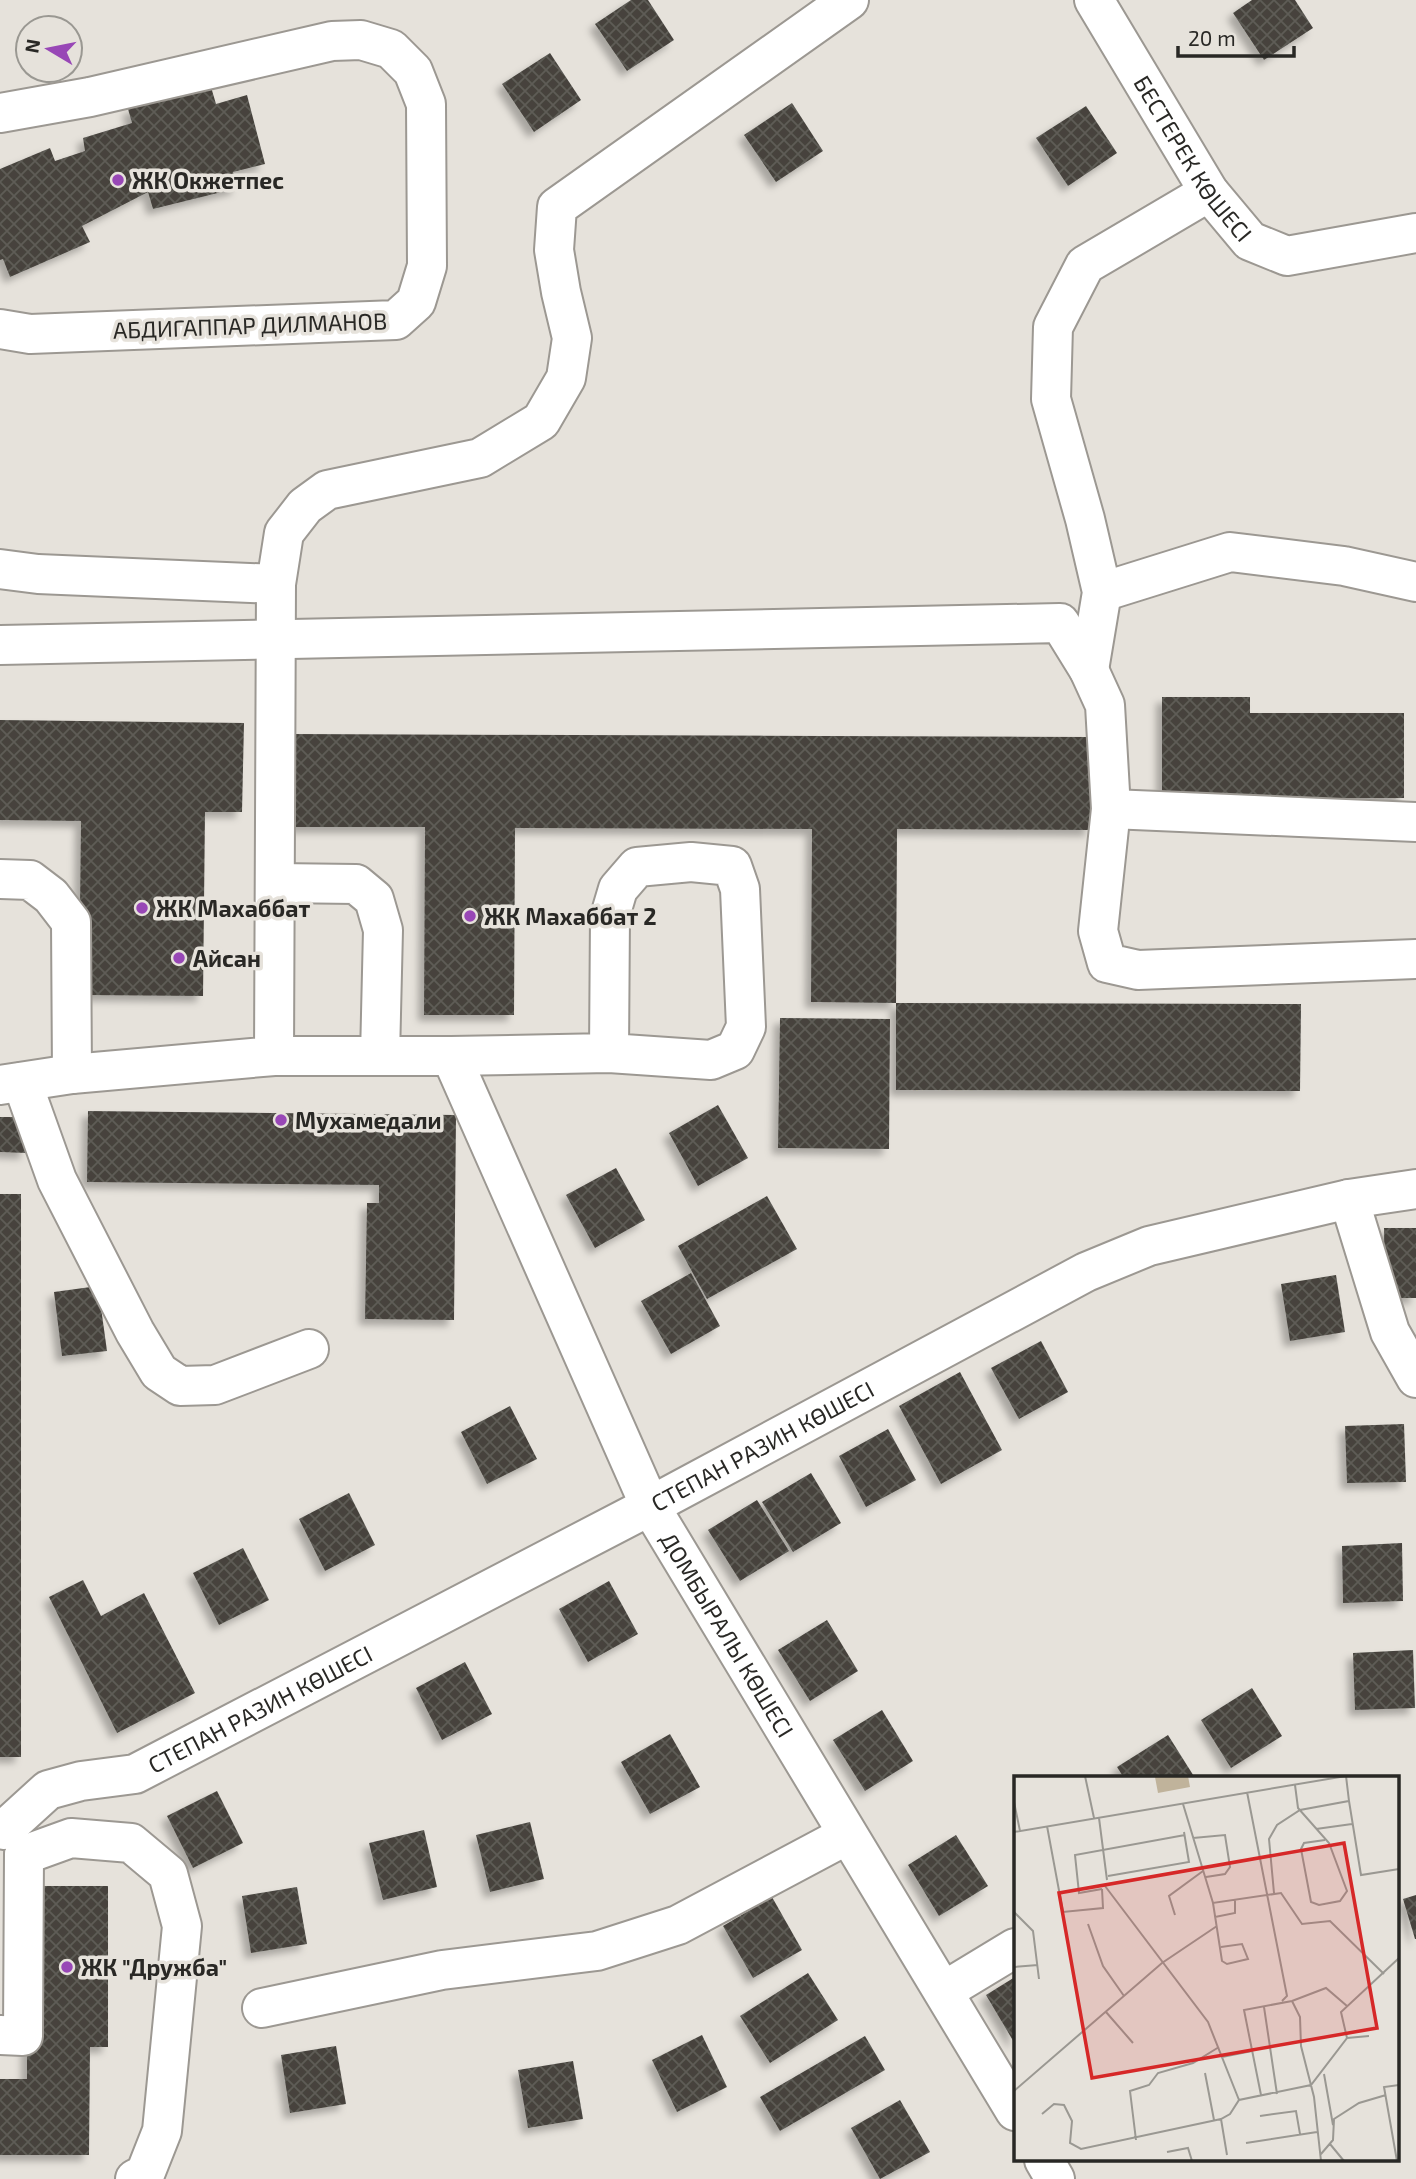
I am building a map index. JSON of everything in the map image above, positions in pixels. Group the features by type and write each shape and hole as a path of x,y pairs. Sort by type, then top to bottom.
{"street":[{"path":"274,1056 276,584 284,533 305,506 327,490 480,458 541,421 566,378 572,338 554,250 557,207 849,0"},
{"name":"БЕСТЕРЕК КӨШЕСІ","path":"1094,0 1209,192 1250,241 1287,256 1416,233"},
{"name":"АБДИГАППАР ДИЛМАНОВ","path":"0,113 90,97 332,41 361,40 391,49 413,71 426,104 427,266 416,302 397,320 30,334 0,329"},
{"path":"1089,670 1102,592 1085,519 1051,399 1053,327 1085,265 1209,192"},
{"path":"1102,592 1230,552 1344,566 1416,582"},
{"path":"0,569 38,574 276,584"},
{"path":"0,645 1060,623 1089,670 1105,705 1111,809 1098,931 1107,963 1138,970 1416,959"},
{"path":"1111,809 1416,822"},
{"path":"309,1349 215,1385 180,1386 159,1372 135,1332 57,1180 11,1083 72,1074 274,1056 609,1053 711,1060 735,1050 746,1027 740,889 732,866 691,862 637,867 618,888 610,916 609,1053"},
{"path":"0,879 30,880 51,896 71,922 72,1074"},
{"path":"276,883 356,884 374,899 383,930 380,1055"},
{"name":"ДОМБЫРАЛЫ КӨШЕСІ","path":"451,1056 650,1506 1014,2109"},
{"name":"СТЕПАН РАЗИН КӨШЕСІ","path":"9,1837 48,1790 81,1781 135,1774 650,1506 1086,1272 1149,1246 1349,1199 1416,1189"},
{"path":"1349,1199 1390,1332 1416,1378"},
{"path":"262,2008 442,1970 597,1951 678,1925 847,1835"},
{"path":"0,2035 23,2036 9,1837 131,1843 168,1874 182,1926 162,2131 145,2174 135,2179"},
{"path":"944,1991 1014,1949"},
{"path":"1045,2162 1055,2179"}],"building":[{"path":"631,0 648,0 674,40 627,71 595,24"},
{"path":"1252,0 1295,0 1313,28 1264,60 1233,13"},
{"path":"550,53 581,100 534,132 502,84"},
{"name":"ЖК Окжетпес","path":"211,87 216,104 247,95 265,164 233,172 238,188 153,209 148,192 82,226 90,242 10,277 3,259 0,260 0,169 50,148 55,161 85,151 83,138 132,123 128,109"},
{"path":"792,103 823,151 776,182 744,135"},
{"path":"1086,106 1117,153 1068,186 1036,138"},
{"path":"1162,697 1250,697 1250,713 1404,713 1404,798 1162,799"},
{"name":"ЖК Махаббат","path":"0,720 244,723 242,812 205,812 203,996 79,995 81,821 0,820"},
{"name":"ЖК Махаббат 2","path":"291,734 1091,737 1091,830 897,829 896,1003 811,1002 812,829 515,828 514,1015 424,1015 425,827 290,827"},
{"path":"896,1003 1301,1004 1300,1091 896,1090"},
{"path":"780,1018 890,1019 889,1149 778,1148"},
{"path":"718,1105 748,1158 698,1186 669,1133"},
{"path":"88,1111 456,1115 454,1320 365,1319 367,1203 379,1203 379,1185 87,1182"},
{"path":"0,1117 27,1117 26,1153 0,1152"},
{"path":"616,1168 645,1220 595,1248 566,1195"},
{"path":"0,1194 21,1194 21,1757 0,1757"},
{"path":"767,1196 797,1249 707,1299 678,1246"},
{"path":"1384,1228 1416,1228 1416,1298 1385,1298"},
{"path":"691,1273 720,1326 671,1354 641,1301"},
{"path":"1336,1275 1345,1332 1290,1341 1281,1284"},
{"path":"98,1286 107,1351 62,1356 54,1292"},
{"path":"1041,1341 1068,1392 1019,1419 991,1368"},
{"path":"960,1372 1002,1450 941,1484 899,1406"},
{"path":"510,1406 537,1459 487,1484 461,1432"},
{"path":"1404,1424 1406,1482 1347,1483 1345,1426"},
{"path":"888,1429 916,1480 866,1507 839,1456"},
{"path":"811,1473 841,1523 793,1552 762,1502"},
{"path":"349,1493 375,1545 325,1571 299,1519"},
{"path":"757,1500 789,1551 740,1581 708,1530"},
{"path":"1402,1543 1403,1601 1343,1603 1342,1546"},
{"path":"243,1548 269,1600 219,1625 193,1573"},
{"path":"83,1580 101,1616 144,1593 195,1693 117,1733 49,1597"},
{"path":"609,1581 638,1634 588,1662 559,1609"},
{"path":"827,1620 858,1671 810,1701 778,1650"},
{"path":"1413,1650 1415,1708 1355,1710 1353,1653"},
{"path":"465,1662 492,1714 442,1740 416,1688"},
{"path":"1252,1688 1282,1736 1231,1768 1201,1720"},
{"path":"882,1710 913,1761 865,1791 833,1740"},
{"path":"670,1734 700,1787 650,1814 621,1762"},
{"path":"1168,1735 1194,1776 1123,1776 1117,1767"},
{"path":"217,1791 243,1843 193,1868 167,1816"},
{"path":"530,1822 544,1879 490,1892 476,1835"},
{"path":"424,1830 437,1887 383,1900 369,1843"},
{"path":"956,1835 988,1886 939,1916 908,1865"},
{"name":"ЖК \"Дружба\"","path":"27,1886 108,1886 108,2047 90,2047 89,2155 0,2155 0,2079 27,2079"},
{"path":"297,1887 307,1944 251,1953 242,1896"},
{"path":"1416,1895 1416,1939 1415,1939 1403,1899"},
{"path":"772,1897 802,1950 753,1978 723,1926"},
{"path":"808,1973 838,2020 770,2063 740,2016"},
{"path":"1014,1978 1014,2042 986,1995"},
{"path":"702,2035 727,2087 677,2112 652,2060"},
{"path":"865,2036 885,2070 780,2131 760,2097"},
{"path":"336,2046 346,2104 290,2113 281,2055"},
{"path":"573,2061 583,2119 528,2128 518,2070"},
{"path":"900,2100 930,2152 880,2179 851,2128"}],"place":[{"name":"ЖК Окжетпес","path":"118,180"},
{"name":"ЖК Махаббат","path":"142,908"},
{"name":"ЖК Махаббат 2","path":"470,916"},
{"name":"Айсан","path":"179,958"},
{"name":"Мухамедали","path":"281,1120"},
{"name":"ЖК \"Дружба\"","path":"67,1967"}]}
